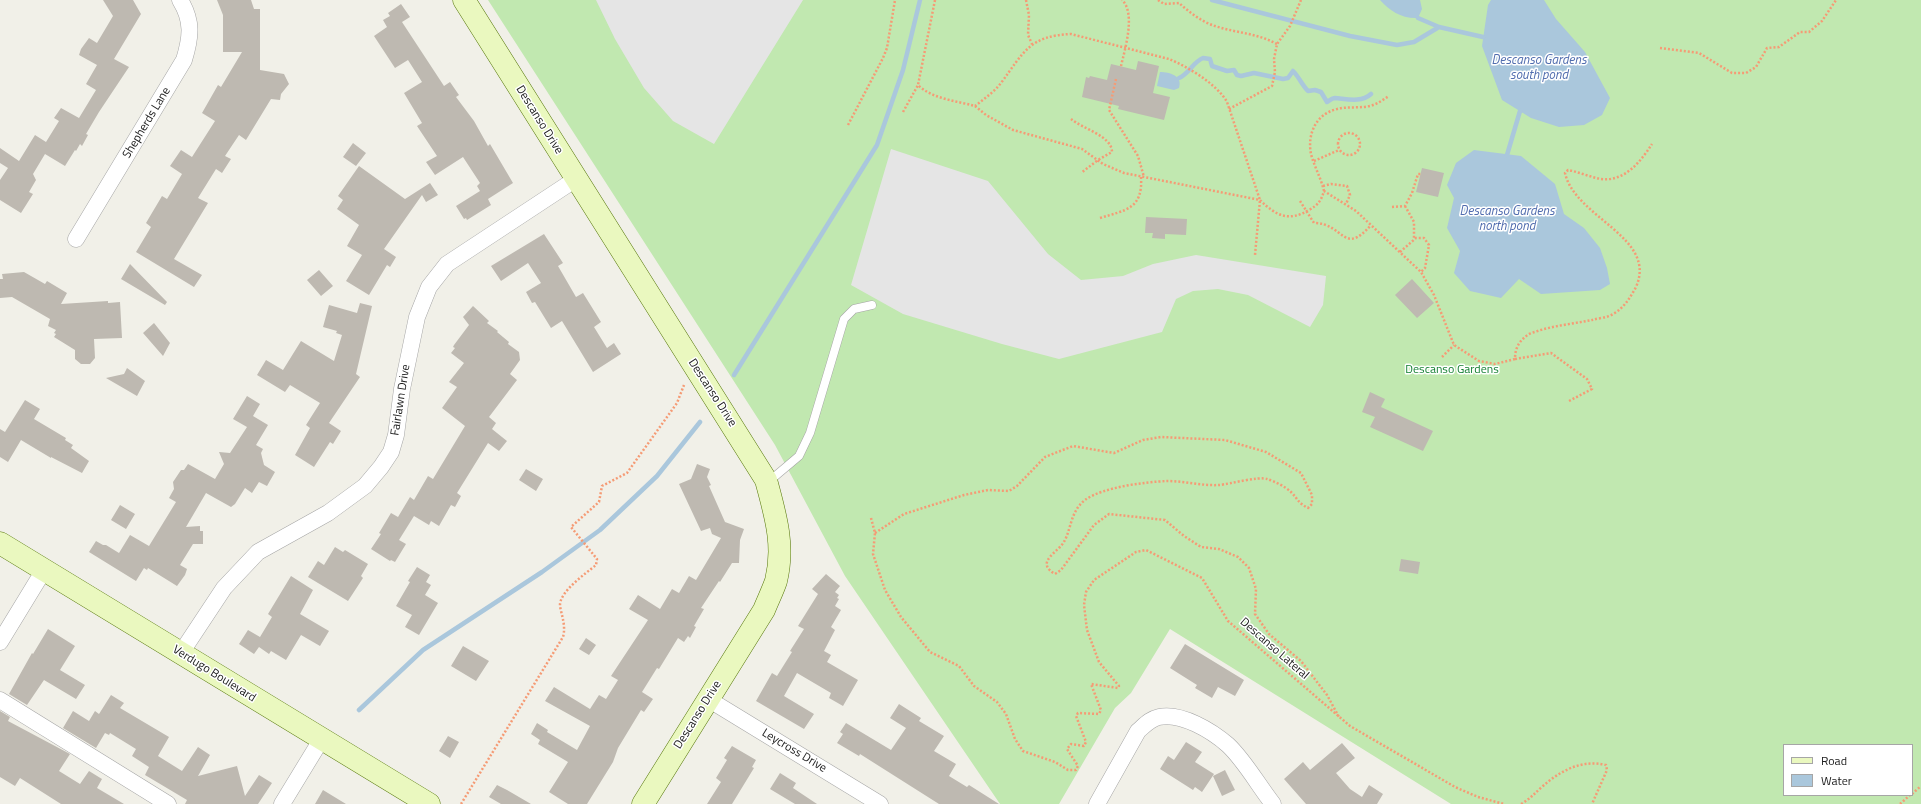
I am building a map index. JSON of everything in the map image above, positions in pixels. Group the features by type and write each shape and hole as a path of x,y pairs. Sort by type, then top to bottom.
{"street":[{"name":"Shepherds Lane","path":"76,239 184,60 191,29 186,9 180,0"},
{"name":"Descanso Drive","path":"464,0 738,433 767,484 780,536 780,559 775,582 764,610 643,804"},
{"name":"Fairlawn Drive","path":"181,653 224,588 258,552 328,513 364,486 381,467 391,452 396,435 402,389 416,317 429,287 447,264 576,179"},
{"name":"Verdugo Boulevard","path":"0,543 321,740 429,804"},
{"path":"0,642 44,570"},
{"name":"Leycross Drive","path":"708,699 880,804"},
{"path":"0,700 168,804"},
{"path":"1097,804 1138,731 1148,722 1157,718 1167,717 1181,718 1214,735 1228,746 1272,804"},
{"path":"282,804 321,740"}],"lane":[{"path":"767,484 799,456 807,439 844,319 854,309 872,305"}],"path":[{"path":"848,125 887,48 895,0"},
{"path":"903,112 918,85 935,0"},
{"path":"1026,0 1029,15 1028,35 1032,44"},
{"path":"1121,66 1129,18 1127,4 1122,0"},
{"path":"1158,0 1164,4 1179,3 1214,26 1264,37 1277,44"},
{"path":"1229,109 1270,88 1273,83 1275,72 1274,58 1277,44 1290,26 1296,15 1301,0"},
{"path":"1660,48 1699,53 1732,73 1746,73 1756,67 1768,48 1779,47 1800,32 1809,32 1822,21 1836,0"},
{"path":"975,106 1000,84 1023,53 1032,44 1045,37 1071,34 1184,65 1223,95 1229,109 1260,200 1255,255"},
{"path":"1100,218 1124,211 1135,204 1141,193 1143,177 1138,156 1110,110 1116,79"},
{"path":"918,85 931,94 975,106 986,115 1013,130 1082,149 1098,160 1124,173 1260,200 1268,208 1288,217 1297,217 1316,206 1321,200 1324,191 1311,154 1310,134 1317,122 1326,113 1337,109 1374,105 1389,96"},
{"path":"1071,119 1079,126 1109,141 1112,152 1098,160 1081,173"},
{"path":"1346,133 1355,136 1360,144 1358,151 1354,155 1346,155 1339,150 1339,137 1346,133"},
{"path":"1515,359 1515,352 1519,341 1524,337 1541,330 1611,315 1624,307 1633,293 1639,279 1640,266 1636,254 1628,242 1577,196 1570,188 1565,173 1568,170 1602,179 1614,179 1628,172 1644,157 1652,144"},
{"path":"1314,161 1339,150"},
{"path":"1405,206 1412,193 1418,174 1421,174"},
{"path":"1323,186 1331,184 1347,186 1350,195 1346,204"},
{"path":"1324,191 1346,204 1371,225 1421,272 1434,295 1454,345 1479,361 1495,364 1551,353 1587,379 1592,389 1568,401"},
{"path":"1300,201 1314,224 1326,224 1349,239 1354,240 1361,236 1371,225"},
{"path":"1392,207 1405,206"},
{"path":"1405,206 1414,222 1414,240"},
{"path":"1123,216 1124,211"},
{"path":"1400,252 1414,240 1424,238 1429,245 1425,268 1421,272"},
{"path":"1442,357 1454,345"},
{"path":"461,804 563,637 565,629 560,604 562,595 596,565 597,559 571,527 598,502 602,486 627,473 677,403 684,384"},
{"path":"876,533 904,514 964,495 988,490 1009,491 1017,486 1044,457 1073,446 1114,453 1143,440 1161,437 1225,440 1266,452 1301,473 1312,496 1312,504 1308,508 1300,504 1291,492 1266,478 1219,485 1168,481 1135,485 1098,494 1084,501 1071,518 1064,542 1048,557 1046,564 1049,571 1055,574 1061,570 1094,525 1109,514 1165,520 1184,536 1201,547 1219,549 1238,557 1249,568 1256,589 1255,614 1269,634 1301,661 1327,695 1339,717"},
{"name":"Descanso Lateral","path":"872,518 876,533 873,554 885,590 902,617 930,652 960,666 974,686 997,702 1006,714 1015,739 1023,751 1055,762 1068,770 1076,770 1078,766 1067,748 1071,744 1084,746 1086,742 1076,716 1078,713 1099,714 1101,710 1091,684 1118,688 1120,686 1099,662 1087,630 1084,605 1086,592 1094,580 1136,552 1146,550 1202,578 1228,621 1350,726 1456,787 1478,797 1504,804"},
{"path":"1521,804 1529,800 1543,786 1569,768 1596,762 1606,765 1607,770 1592,804"},
{"path":"1913,792 1921,786"},
{"path":"1900,804 1909,796"}],"green space":[{"name":"Descanso Gardens","path":"488,0 1921,0 1921,804 1451,804 1170,629 1131,693 1115,708 1059,804 1000,804 845,576 775,445"}],"shaded area":[{"path":"596,0 803,0 714,144 673,121 644,88 615,39"},
{"path":"891,149 988,181 1048,254 1081,280 1123,276 1153,264 1196,255 1326,276 1323,305 1310,327 1248,295 1218,289 1193,291 1176,299 1162,332 1059,359 1002,344 903,314 851,285"}],"water":[{"path":"1380,0 1420,0 1422,9 1418,18 1402,16 1392,11"},
{"name":"Descanso Gardens south pond","path":"1491,0 1544,0 1556,19 1585,52 1610,98 1602,115 1584,125 1559,127 1531,118 1502,100 1482,46 1488,5"},
{"path":"1160,72 1175,76 1179,80 1179,88 1174,90 1157,86"},
{"name":"Descanso Gardens north pond","path":"1474,150 1521,156 1555,184 1564,214 1584,228 1600,248 1607,268 1610,284 1600,290 1541,294 1519,279 1501,298 1470,291 1454,273 1460,251 1447,228 1454,198 1447,185 1456,163"}],"building":[{"path":"103,0 133,0 141,14 114,59 129,67 99,112 86,134 88,135 82,146 80,144 65,166 45,154 33,174 36,180 29,192 33,194 21,213 0,200 0,180 8,168 0,163 0,148 19,161 35,135 46,142 59,121 54,118 61,108 79,118 96,90 86,84 97,65 79,55 81,49 89,38 97,43 113,16"},
{"path":"217,0 251,0 254,9 260,9 260,70 284,74 289,84 281,94 280,100 271,99 246,140 239,135 225,156 231,159 222,173 216,169 198,198 208,203 174,259 202,275 194,287 136,252 151,227 146,223 162,196 167,199 182,174 170,166 181,150 192,157 215,121 202,113 218,85 221,87 242,52 223,52 223,15"},
{"path":"401,4 410,17 402,22 444,86 450,82 459,95 456,97 474,121 488,146 490,144 513,183 488,199 491,205 467,220 466,218 464,219 456,206 480,191 477,186 480,183 463,157 435,175 426,162 437,156 417,126 422,123 404,93 422,82 408,60 395,68 374,36 387,27 383,20 390,16 388,13"},
{"path":"1138,61 1159,66 1153,93 1170,97 1164,120 1118,109 1119,106 1082,97 1086,77 1089,78 1090,76 1107,80 1111,64 1136,70"},
{"path":"353,143 366,153 356,166 343,157"},
{"path":"359,166 405,199 430,183 438,195 426,202 422,195 384,249 396,257 390,267 387,265 369,295 346,281 362,255 347,246 359,225 337,209 343,200 338,196"},
{"path":"1422,168 1444,173 1438,197 1416,192"},
{"path":"1146,217 1187,219 1186,235 1165,234 1165,239 1152,238 1153,233 1145,233"},
{"path":"544,234 563,263 558,266 576,297 583,293 601,322 594,327 607,348 614,343 621,354 593,372 562,321 551,328 535,302 532,303 526,292 541,283 528,263 501,281 491,266"},
{"path":"130,264 167,302 165,305 121,279"},
{"path":"319,270 333,286 321,296 307,280"},
{"path":"24,272 45,284 47,281 67,293 61,304 108,301 108,303 120,302 122,338 94,339 95,358 90,364 81,364 75,359 75,350 54,337 56,330 48,326 50,319 12,297 0,298 0,279 3,279 2,274"},
{"path":"1412,279 1434,303 1417,318 1395,295"},
{"path":"360,303 372,306 356,374 360,377 329,423 341,431 333,444 330,442 314,467 295,455 310,428 306,425 320,403 290,385 285,392 257,375 266,360 283,370 301,341 334,361 342,335 336,333 337,331 323,327 329,305 357,313"},
{"path":"473,306 489,321 487,323 509,342 508,344 519,352 520,360 510,374 517,380 489,417 496,423 492,429 507,441 499,451 488,443 457,493 461,496 455,507 451,505 439,526 431,521 429,525 414,516 399,540 406,544 395,562 390,561 371,549 381,534 379,533 391,513 398,517 410,497 414,500 428,476 433,479 465,426 442,408 457,387 449,382 464,363 451,353 455,348 453,347 454,345 469,325 463,317"},
{"path":"154,323 170,343 163,356 143,333"},
{"path":"127,368 145,381 137,396 106,378 124,374"},
{"path":"1370,392 1385,399 1381,407 1433,431 1423,451 1370,427 1375,417 1362,412"},
{"path":"247,396 260,404 253,416 268,425 256,445 263,449 261,453 264,465 275,472 267,486 259,482 252,493 245,488 235,504 231,507 206,493 186,527 200,526 200,531 203,531 203,544 193,544 180,565 187,569 185,575 177,586 148,568 147,570 144,568 136,581 89,552 96,541 119,553 130,535 149,546 176,502 169,498 174,489 173,482 181,470 184,470 188,464 215,479 224,464 219,452 230,453 247,427 233,419"},
{"path":"25,400 40,409 34,419 66,438 65,440 73,445 71,448 89,461 82,473 51,458 21,440 8,462 0,457 0,429 5,432"},
{"path":"697,464 710,469 707,477 711,485 709,486 725,522 744,529 740,540 739,563 732,563 701,608 704,609 694,626 696,627 690,638 688,636 684,642 678,638 659,669 657,668 642,692 653,699 644,712 641,710 618,748 613,762 587,804 568,804 549,792 568,762 538,744 540,740 531,734 537,723 548,730 547,732 577,750 590,726 545,701 554,687 590,709 599,695 606,699 618,680 611,676 648,620 629,609 638,595 660,609 672,589 679,593 689,576 696,580 721,538 712,534 710,528 701,531 679,484 691,479"},
{"path":"526,469 543,479 536,491 519,480"},
{"path":"120,505 135,514 126,529 111,520"},
{"path":"335,547 343,552 345,550 368,564 361,576 363,578 348,601 308,577 318,561 324,565"},
{"path":"1401,559 1420,562 1418,574 1399,571"},
{"path":"417,567 430,575 426,582 431,585 425,595 438,603 419,635 405,627 412,615 396,606 410,582 408,581"},
{"path":"826,574 840,586 835,592 839,595 837,598 839,599 835,606 841,610 831,627 835,630 824,651 831,655 827,662 858,680 843,706 829,698 831,693 797,673 784,696 814,714 804,729 756,701 772,673 777,676 792,652 790,651 804,629 798,626 818,594 812,589"},
{"path":"291,576 313,590 300,614 329,631 320,646 301,635 286,660 271,651 269,654 259,647 254,654 239,644 248,630 260,637 272,617 268,614"},
{"path":"48,629 75,646 60,670 85,685 76,699 44,680 27,705 9,694 32,653 33,654"},
{"path":"586,638 596,645 589,655 579,649"},
{"path":"1185,644 1244,680 1235,696 1218,687 1212,698 1195,688 1197,685 1170,668"},
{"path":"463,646 489,661 476,681 451,666"},
{"path":"111,695 124,703 120,708 169,737 158,756 182,771 198,747 210,755 198,776 237,766 245,796 259,775 272,783 258,804 185,804 187,800 145,775 149,767 132,756 136,749 110,733 109,735 105,733 96,748 63,728 73,711 89,721 95,711 99,714"},
{"path":"899,704 921,718 919,721 944,736 934,751 956,764 949,776 967,787 969,785 999,804 939,804 860,754 859,756 837,743 843,734 840,732 846,723 891,750 906,728 890,718"},
{"path":"0,711 10,717 8,721 70,754 59,771 80,784 89,771 102,779 97,788 124,804 61,804 20,778 15,786 0,777"},
{"path":"448,736 459,742 450,758 439,751"},
{"path":"1186,742 1202,752 1195,762 1214,774 1202,792 1195,787 1193,790 1160,769 1168,756 1174,760"},
{"path":"1342,743 1355,758 1336,773 1350,789 1362,797 1369,785 1383,794 1377,804 1306,804 1284,779 1303,762 1310,770"},
{"path":"732,746 756,760 752,767 754,768 732,804 707,804 721,782 716,778 727,760 724,758"},
{"path":"1225,770 1235,790 1222,796 1213,776"},
{"path":"780,773 796,783 793,788 817,804 795,804 770,789"},
{"path":"497,785 531,804 501,804 489,797"},
{"path":"323,790 346,804 315,804"}],"waterway":[{"path":"734,375 877,145 903,70 920,0"},
{"path":"1212,0 1350,36 1397,45 1414,42 1439,27"},
{"path":"1418,18 1439,27 1483,37"},
{"path":"1179,78 1186,74 1196,62 1203,58 1210,59 1212,66 1227,71 1234,70 1237,75 1241,76 1254,73 1283,79 1288,78 1293,71 1308,91 1315,90 1321,92 1327,102 1335,98 1349,100 1363,99 1371,94"},
{"path":"1507,155 1520,111"},
{"path":"359,710 423,650 542,572 600,530 657,476 700,422"}]}
